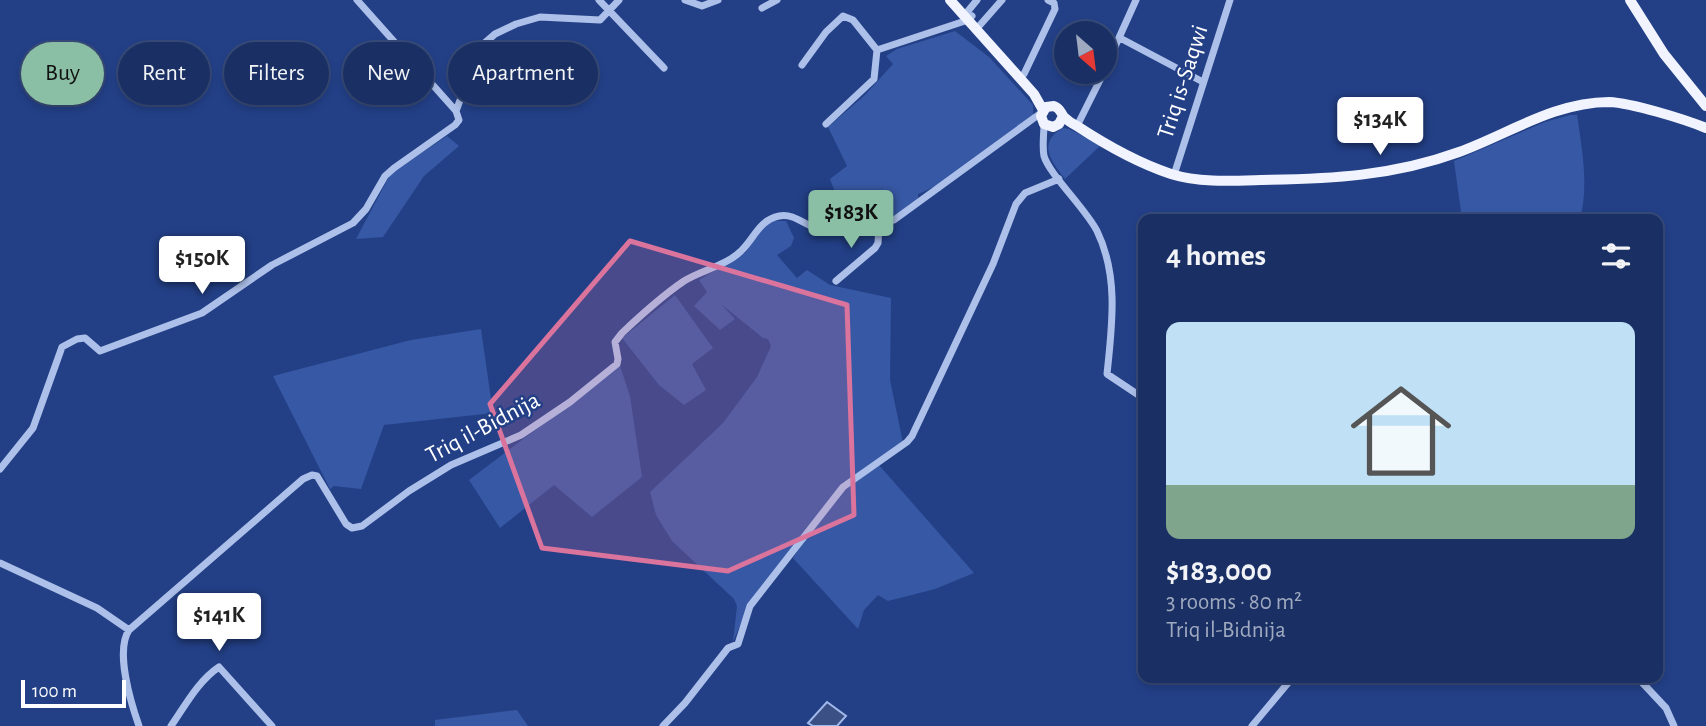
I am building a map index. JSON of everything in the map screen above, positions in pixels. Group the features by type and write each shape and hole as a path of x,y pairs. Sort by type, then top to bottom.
{"main road":[{"path":"950,0 980,25 1054,106 1060,109 1059,122"},
{"path":"956,0 1034,94 1043,117"},
{"path":"1630,0 1658,46 1706,106"},
{"path":"1695,123 1703,110 1698,94"},
{"path":"1043,117 1077,126 1138,161 1174,175 1230,181 1343,178 1408,168 1461,151 1511,128 1578,105 1611,102 1706,128"},
{"path":"1043,117 1048,106 1054,106"}],"street":[{"path":"0,469 33,428 62,347 85,338 100,351 195,316 272,265 353,223 366,208 385,176 459,120 456,111 358,0"},
{"path":"599,0 664,68"},
{"path":"456,111 480,47 495,34 516,24 540,18 600,20 619,0"},
{"path":"685,0 702,6 719,0"},
{"path":"762,8 777,0"},
{"path":"877,50 969,15 977,0"},
{"path":"980,25 1002,0"},
{"path":"1117,44 1136,0"},
{"name":"Triq is-Saqwi","path":"1174,175 1230,0"},
{"path":"1024,74 1055,9 1051,2"},
{"path":"802,65 826,32 844,16 853,20 877,50 874,79 826,124"},
{"path":"1120,38 1203,82"},
{"path":"1077,126 1098,84"},
{"path":"1043,117 1045,159 1097,231 1109,267 1114,314 1107,374 1138,395"},
{"name":"Triq il-Bidnija","path":"130,630 308,476 317,476 346,524 357,528 451,465 503,444 532,428 615,366 618,359 615,342 622,333 685,280 737,255 760,226 769,220 789,216 815,228 824,229 879,225 900,216 1043,117"},
{"path":"1043,143 1059,122"},
{"path":"663,726 685,703 728,648 737,644 750,606 843,487 912,436 993,264 1016,204 1025,193 1059,179"},
{"path":"836,281 876,248 879,225"},
{"path":"0,563 97,608 130,630 124,638 125,678 139,726"},
{"path":"171,726 197,688 219,667 272,726"},
{"path":"1252,726 1288,683"},
{"path":"1642,683 1665,708 1674,726"}],"highlighted area":[{"path":"630,241 847,305 854,515 728,571 542,548 490,404"}],"shaded area":[{"path":"955,31 989,57 1033,105 1033,115 963,169 918,194 918,201 889,220 847,224 830,179 847,166 828,127 865,95 893,64 886,56 897,49"},
{"path":"1577,115 1583,154 1584,193 1581,214 1461,214 1454,161 1545,122"},
{"path":"1063,128 1101,145 1065,179 1055,166 1048,146 1055,134"},
{"path":"447,136 459,146 424,176 383,237 356,239 391,173"},
{"path":"772,221 786,221 794,238 791,246 777,255 797,278 807,270 830,285 891,298 890,380 903,443 842,485 748,606 733,642 737,606 734,599 672,541 656,515 650,492 723,423 757,377 771,346 768,339 763,338 721,304 735,319 720,330 694,306 707,292 699,280 746,252"},
{"path":"675,295 713,348 692,364 706,390 684,405 659,385 622,338"},
{"path":"481,329 493,413 384,425 361,489 334,486 330,489 273,376 411,340"},
{"path":"620,366 630,396 642,477 592,517 554,485 500,528 469,480"},
{"path":"878,464 974,573 935,589 888,601 878,595 864,610 858,629 793,558 817,522 844,490"},
{"path":"827,702 846,716 837,726 813,726 808,723"},
{"path":"517,710 528,726 435,726 435,720"}]}
